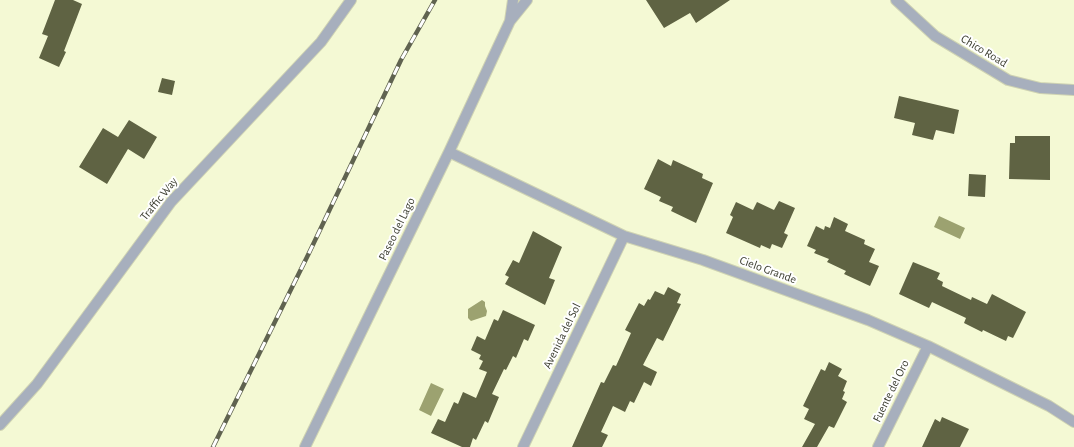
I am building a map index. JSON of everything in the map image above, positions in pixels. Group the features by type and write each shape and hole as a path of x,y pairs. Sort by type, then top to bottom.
{"street":[{"name":"Traffic Way","path":"0,425 37,384 171,202 321,42 351,0"},
{"name":"Paseo del Lago","path":"510,21 513,0"},
{"name":"Paseo del Lago","path":"305,447 449,152 510,21 527,0"},
{"name":"Chico Road","path":"896,0 934,36 1008,80 1040,88 1074,90"},
{"name":"Cielo Grande","path":"449,152 624,236 710,262 868,320 928,346 1042,403 1074,422"},
{"name":"Avenida del Sol","path":"523,447 624,236"},
{"name":"Fuente del Oro","path":"878,447 928,346"}],"shaded area":[{"path":"939,216 965,228 960,239 934,227"},
{"path":"482,300 485,302 487,311 486,316 471,321 468,318 468,309"},
{"path":"431,383 444,389 431,416 419,410"}],"building":[{"path":"55,0 73,0 82,4 64,51 66,52 59,67 39,58 48,36 42,34"},
{"path":"646,0 730,0 696,23 690,13 664,28"},
{"path":"162,78 175,81 172,95 158,92"},
{"path":"899,96 959,110 954,134 936,130 933,140 912,135 915,123 894,118"},
{"path":"129,120 157,137 144,159 128,149 107,184 79,167 103,128 118,137"},
{"path":"1015,136 1050,136 1050,180 1009,179 1010,143 1015,143"},
{"path":"658,159 671,166 673,160 703,174 702,178 713,183 696,223 671,211 673,207 659,201 661,197 644,189"},
{"path":"969,174 986,175 985,197 968,196"},
{"path":"779,201 795,208 784,233 788,235 782,248 772,244 770,249 761,245 760,248 726,233 733,217 730,215 736,202 753,210 757,202 774,210"},
{"path":"834,217 848,224 845,231 865,240 864,244 875,249 869,262 879,266 870,286 844,274 846,271 827,262 829,259 814,253 816,250 807,246 816,226 824,230 825,226 830,228"},
{"path":"533,231 562,247 549,278 555,280 545,305 505,284 509,277 505,275 513,260 519,263"},
{"path":"913,262 940,273 937,279 943,282 942,286 971,300 972,297 987,304 992,294 1026,312 1013,338 1008,336 1006,341 983,330 982,332 964,323 966,318 932,302 929,308 899,294"},
{"path":"668,287 681,294 677,303 681,304 663,341 657,338 643,365 657,372 651,386 644,382 634,403 630,401 625,412 613,406 601,432 608,435 602,447 572,447 601,382 604,383 613,365 616,366 631,333 625,330 639,303 644,306 648,299 650,300 655,291 664,295"},
{"path":"503,310 535,325 528,341 524,339 516,358 513,356 506,370 504,369 492,394 499,397 488,423 485,421 476,440 473,438 470,447 462,447 431,433 438,419 445,422 454,402 458,404 463,392 476,398 487,372 479,369 483,361 479,359 481,355 471,350 477,336 485,340 494,319 498,321"},
{"path":"829,362 842,369 838,376 847,381 842,399 847,402 834,428 829,426 817,447 802,447 815,424 804,419 809,409 803,406 821,369 825,371"},
{"path":"942,417 969,429 960,447 922,447 935,419 940,422"}],"railway":[{"path":"213,447 309,253 401,60 435,0"}]}
